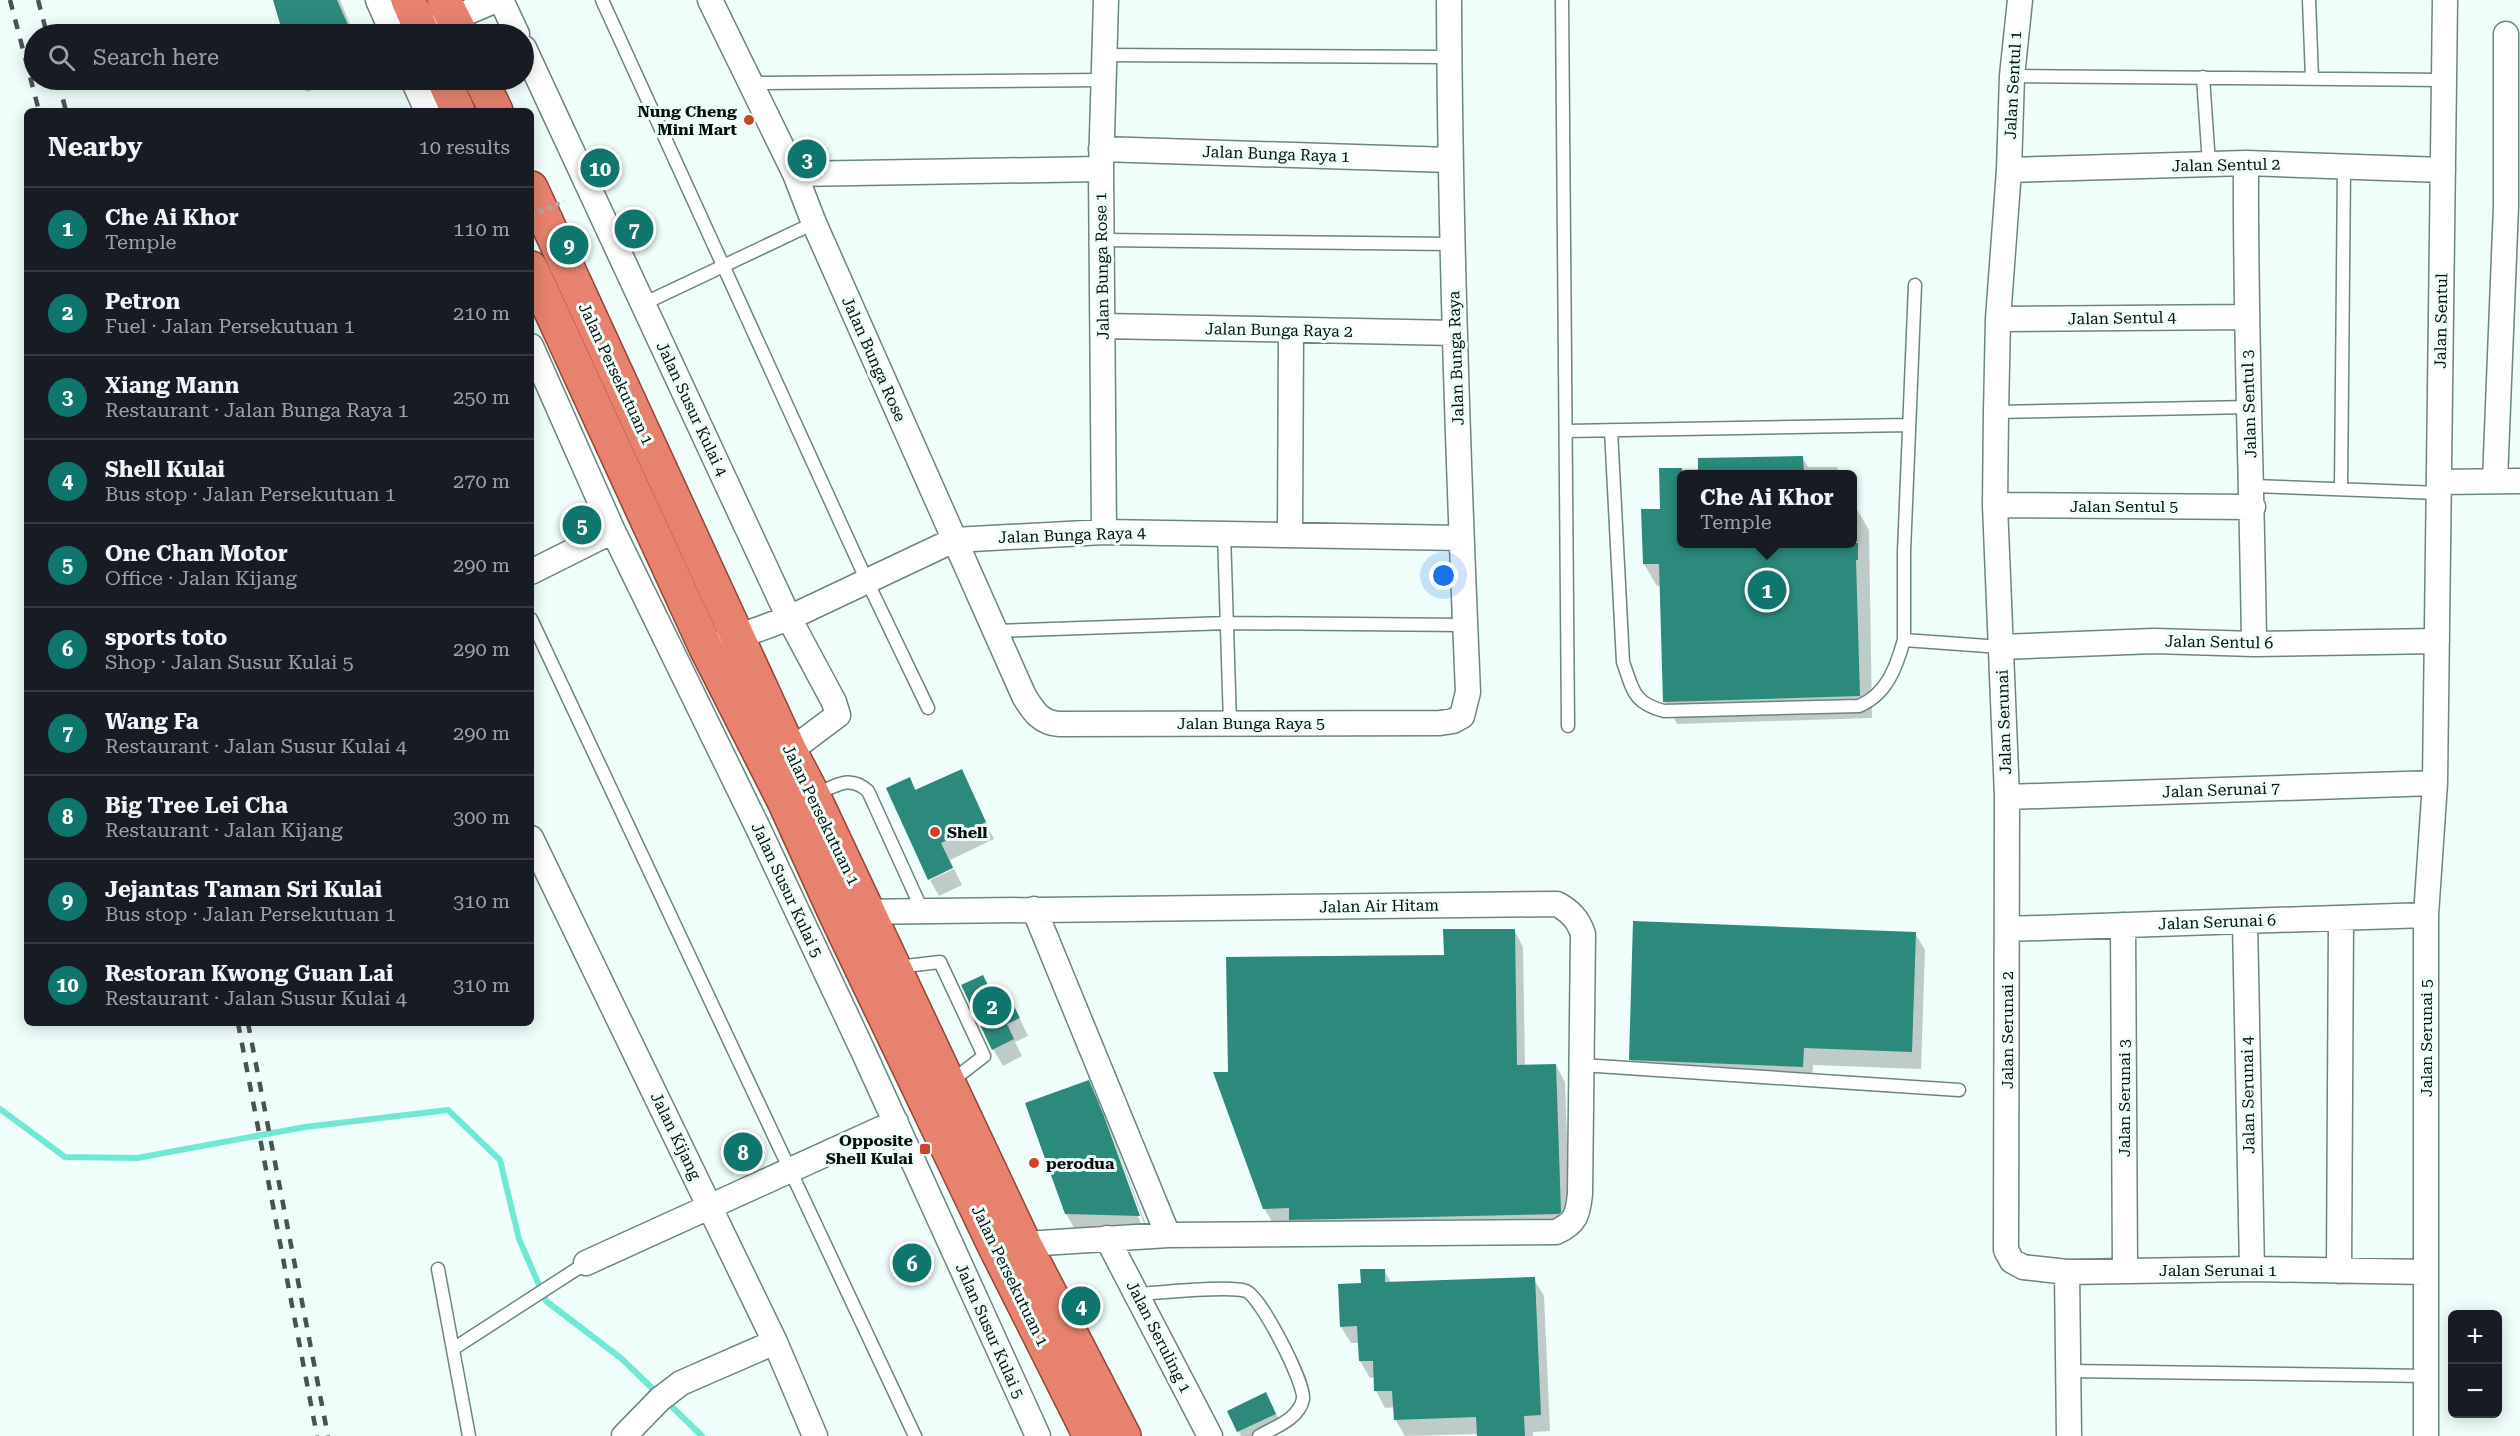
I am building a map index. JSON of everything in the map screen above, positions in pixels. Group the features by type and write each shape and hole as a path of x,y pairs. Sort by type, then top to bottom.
{"highway":[{"path":"408,0 412,24"},
{"path":"449,90 458,108"},
{"path":"486,90 495,108"},
{"name":"Jalan Persekutuan 1","path":"534,195 736,638 813,795 851,912 893,967 948,1084 1010,1245 1090,1436"},
{"name":"Jalan Persekutuan 1","path":"534,275 706,648 784,801 851,912 1010,1245 1124,1436"}],"street":[{"path":"378,0 403,24"},
{"path":"437,24 496,0"},
{"path":"501,0 512,24"},
{"name":"Jalan Bunga Rose","path":"710,0 795,174 814,223 1024,696 1040,718"},
{"name":"Jalan Bunga Rose 1","path":"1104,532 1101,159 1106,0"},
{"name":"Jalan Bunga Raya","path":"1449,0 1452,244 1468,693 1462,716"},
{"name":"Jalan Sentul 1","path":"1996,412 1998,319 2009,170 2012,76 2020,0"},
{"name":"Jalan Sentul","path":"2437,641 2445,0"},
{"path":"2495,481 2513,207 2506,34"},
{"name":"Jalan Susur Kulai 4","path":"534,70 789,618 834,702 838,715 790,751"},
{"path":"418,90 426,108"},
{"name":"Jalan Bunga Raya 1","path":"795,174 1101,159 1450,160"},
{"name":"Jalan Sentul 2","path":"2009,170 2246,163 2443,170"},
{"name":"Jalan Sentul 3","path":"2246,163 2245,317 2250,406 2254,644"},
{"name":"Jalan Sentul 4","path":"1998,319 2245,317"},
{"name":"Jalan Bunga Raya 2","path":"1103,326 1455,333"},
{"path":"1290,533 1291,330"},
{"name":"Jalan Susur Kulai 5","path":"534,353 613,531 758,828 896,1122 1038,1436"},
{"name":"Jalan Serunai","path":"1996,412 1995,505 2007,797"},
{"path":"2439,488 2495,481 2520,481"},
{"name":"Jalan Sentul 5","path":"1995,505 2252,496"},
{"path":"534,570 613,531"},
{"name":"Jalan Bunga Raya 4","path":"706,648 789,618 954,540 1104,532 1290,533 1461,538"},
{"name":"Jalan Sentul 6","path":"2001,647 2154,641 2254,644 2437,641"},
{"name":"Jalan Serunai 5","path":"2426,1436 2428,1376 2425,1272 2426,915 2435,783 2437,641"},
{"name":"Jalan Bunga Raya 5","path":"1040,718 1049,723 1059,724 1440,723 1453,721 1462,716"},
{"name":"Jalan Serunai 7","path":"2007,797 2435,783"},
{"name":"Jalan Serunai 2","path":"2007,797 2006,1250 2012,1261"},
{"name":"Jalan Kijang","path":"534,844 775,1342 815,1435"},
{"name":"Jalan Air Hitam","path":"851,912 1557,904 1568,910 1579,922 1583,934 1578,1215 1570,1226 1556,1232 1168,1235 1010,1245"},
{"path":"1034,909 1168,1235"},
{"name":"Jalan Serunai 6","path":"2007,929 2426,915"},
{"path":"2339,1271 2341,918"},
{"name":"Jalan Serunai 4","path":"2245,921 2252,1269"},
{"name":"Jalan Serunai 3","path":"2123,925 2125,1270"},
{"path":"586,1263 896,1122"},
{"name":"Jalan Seruling 1","path":"1107,1238 1210,1436"},
{"name":"Jalan Serunai 1","path":"2012,1261 2023,1267 2067,1272 2252,1269 2425,1272"},
{"path":"2067,1272 2069,1436"},
{"path":"626,1433 681,1383 775,1342"}],"lane":[{"path":"602,0 867,580 928,708"},
{"path":"1562,0 1568,726"},
{"path":"2309,0 2312,78"},
{"path":"1104,55 1450,57"},
{"path":"2012,76 2444,80"},
{"path":"2203,77 2209,164"},
{"path":"749,82 1103,80"},
{"path":"2341,489 2344,167"},
{"path":"643,304 814,223"},
{"path":"1102,240 1452,244"},
{"path":"1611,430 1623,662 1633,690 1646,706 1664,711 1859,706 1875,699 1892,675 1904,640 1915,285"},
{"path":"1996,412 2250,406"},
{"path":"1566,431 1909,425"},
{"path":"2252,496 2341,489 2439,488"},
{"path":"1224,533 1230,723"},
{"path":"995,631 1227,623 1465,625"},
{"path":"534,625 915,1436"},
{"path":"1904,640 2001,647"},
{"path":"813,795 851,781 859,783 868,791 923,912"},
{"path":"893,967 940,962 984,1056 948,1084"},
{"path":"1582,1065 1959,1090"},
{"path":"453,1349 586,1263"},
{"path":"438,1269 469,1436"},
{"path":"1137,1294 1231,1289 1247,1292 1258,1303 1299,1379 1303,1397 1298,1410 1288,1420 1259,1436"},
{"path":"2069,1371 2428,1376"}],"path":[{"path":"534,215 564,201"}],"building":[{"path":"273,0 337,0 348,24 280,24"},
{"path":"1803,456 1804,470 1698,470 1698,458"},
{"path":"1659,468 1682,468 1682,470 1677,470 1677,548 1857,548 1858,543 1858,560 1856,560 1860,696 1663,702 1659,564 1643,564 1641,509 1660,509"},
{"name":"Shell","path":"962,769 986,822 941,843 953,868 928,880 886,788 910,777 915,790"},
{"path":"1633,921 1916,932 1912,1052 1804,1048 1803,1067 1629,1060"},
{"path":"1443,929 1515,929 1517,1065 1556,1064 1561,1212 1559,1214 1289,1220 1289,1208 1263,1209 1213,1072 1228,1072 1226,957 1444,955"},
{"path":"983,975 992,994 1005,988 1020,1018 1007,1024 1014,1039 992,1050 961,985"},
{"path":"1089,1080 1140,1216 1065,1214 1025,1103"},
{"path":"1360,1269 1385,1269 1385,1282 1535,1277 1541,1415 1524,1416 1525,1436 1477,1436 1476,1417 1394,1420 1392,1391 1374,1391 1373,1361 1359,1361 1357,1326 1340,1327 1338,1284 1361,1283"},
{"path":"1266,1392 1276,1414 1237,1432 1227,1411"}],"waterway":[{"path":"0,1109 65,1157 137,1158 305,1127 448,1110 500,1160 519,1239 546,1301 622,1359 658,1394"},
{"path":"666,1401 702,1436"}],"railway":[{"path":"10,0 24,54"},
{"path":"38,0 44,24"},
{"path":"34,90 38,108"},
{"path":"61,90 65,108"},
{"path":"239,1026 317,1436"},
{"path":"249,1026 328,1436"}],"place":[{"name":"Nung Cheng Mini Mart","path":"749,120"},
{"name":"Xiang Mann","path":"807,159"},
{"name":"Restoran Kwong Guan Lai","path":"600,168"},
{"name":"Wang Fa","path":"634,229"},
{"name":"Jejantas Taman Sri Kulai","path":"569,245"},
{"name":"One Chan Motor","path":"582,525"},
{"name":"Che Ai Khor","path":"1767,590"},
{"name":"Shell","path":"935,832"},
{"name":"Petron","path":"992,1006"},
{"name":"Opposite Shell Kulai","path":"925,1149"},
{"name":"Big Tree Lei Cha","path":"743,1152"},
{"name":"perodua","path":"1034,1163"},
{"name":"sports toto","path":"912,1263"},
{"name":"Shell Kulai","path":"1081,1306"}]}
